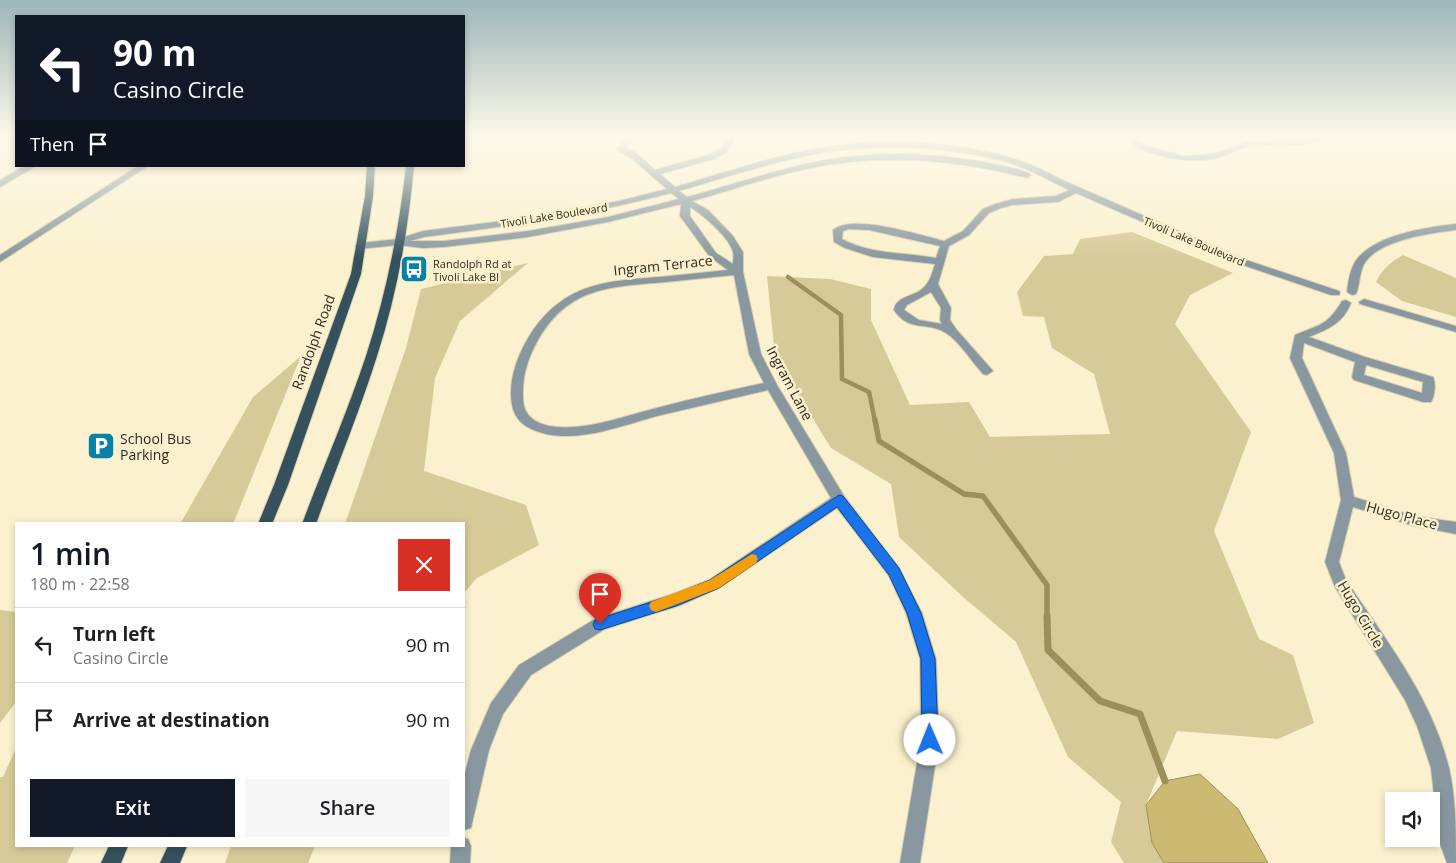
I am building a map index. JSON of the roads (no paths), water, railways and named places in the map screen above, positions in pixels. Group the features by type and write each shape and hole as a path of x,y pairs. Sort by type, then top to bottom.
{"main road":[{"name":"Randolph Road","path":"266,522 281,485 356,274 370,177"},
{"path":"311,522 324,480 366,373 393,279 408,177"},
{"path":"111,863 119,847"},
{"path":"170,863 178,847"}],"street":[{"path":"0,184 12,177"},
{"path":"0,259 127,177"},
{"name":"Ingram Lane","path":"658,177 686,201 705,212 730,238 738,252 738,272 755,354 771,385 839,500 894,572 914,613 928,659 930,740 910,863"},
{"name":"Tivoli Lake Boulevard","path":"360,246 399,242 423,234 620,204 720,177"},
{"name":"Tivoli Lake Boulevard","path":"399,242 422,246 512,237 628,216 771,177"},
{"name":"Tivoli Lake Boulevard","path":"1037,177 1057,182"},
{"name":"Tivoli Lake Boulevard","path":"1050,177 1240,261 1335,293 1336,297 1349,298"},
{"path":"939,262 871,252 846,245 837,240 838,230 848,226 870,226 945,244 966,233 986,211 998,206 1013,202 1058,199 1075,190"},
{"path":"686,201 685,216 698,236 714,255 738,272"},
{"path":"1299,337 1332,324 1341,316 1349,298 1360,262 1375,249 1402,237 1456,227"},
{"path":"945,244 933,284 926,292 905,300 901,303 900,308 909,319 918,323 942,326 950,331 987,371"},
{"name":"Ingram Terrace","path":"738,272 656,280 629,280 598,286 572,297 553,312 534,335 522,360 517,386 518,409 526,422 548,430 574,432 625,422 653,413 771,385"},
{"path":"933,284 946,308 945,320 950,331"},
{"path":"1349,298 1356,305 1364,302 1456,329"},
{"path":"1299,337 1361,360 1429,380 1427,399 1358,377 1361,360"},
{"name":"Hugo Circle","path":"1299,337 1296,358 1340,453 1348,500 1332,562 1340,583 1411,694 1425,726 1440,768 1448,841 1456,861"},
{"path":"465,806 480,750 497,709 525,670 600,624 676,600 714,584 839,500"},
{"name":"Hugo Place","path":"1348,500 1414,522 1456,528"},
{"path":"460,863 461,847"}],"waterway":[{"path":"788,277 841,315 842,379 869,392 875,421"},
{"path":"875,420 879,441 964,494 983,496 1047,585 1047,616"},
{"path":"1047,616 1048,650 1100,701 1140,714 1165,781"}],"place":[{"name":"Randolph Rd at Tivoli Lake Bl","path":"414,269"},
{"name":"School Bus Parking","path":"101,446"}]}
